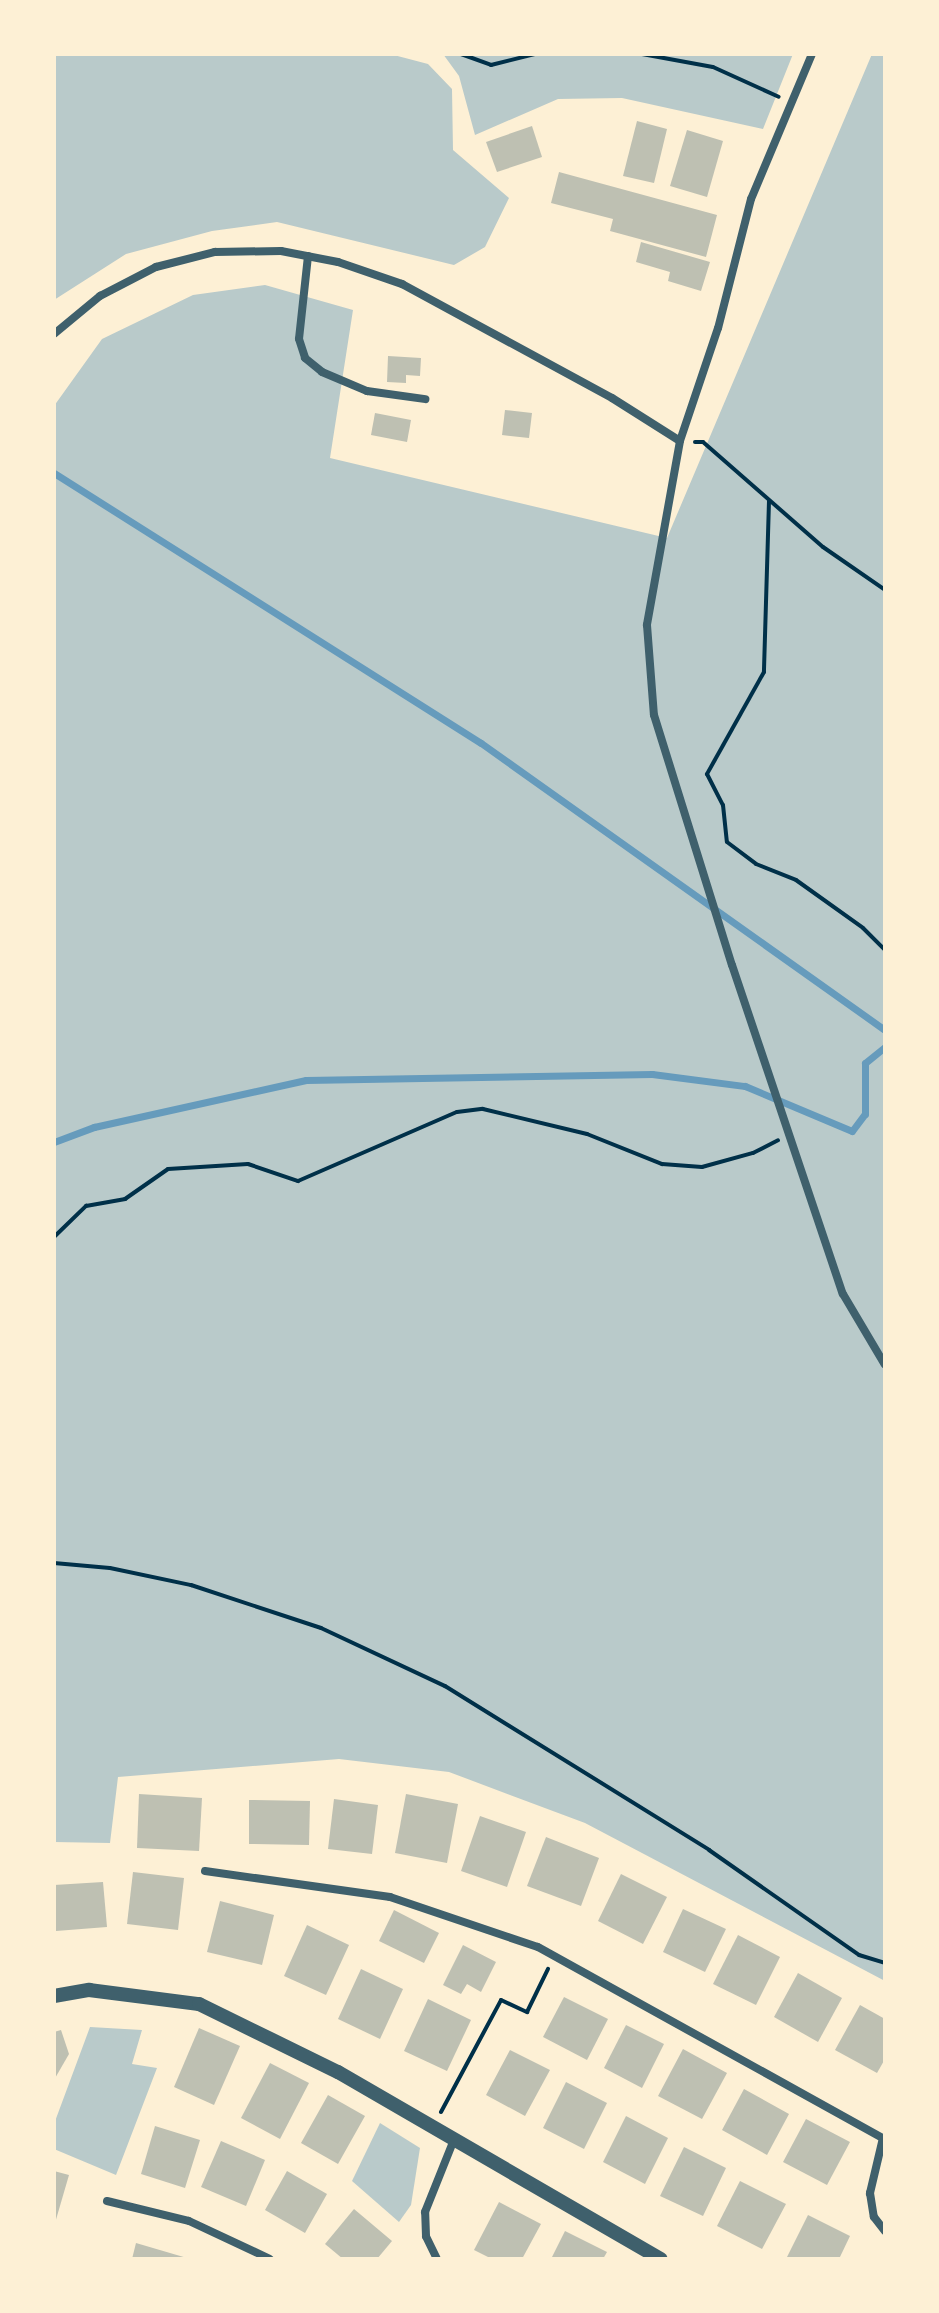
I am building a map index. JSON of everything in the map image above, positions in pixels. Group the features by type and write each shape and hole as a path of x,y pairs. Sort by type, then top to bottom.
{"street":[{"path":"812,54 751,199 718,328 680,441 647,625 654,715 843,1294 885,1365"},
{"path":"54,334 100,296 156,267 215,252 308,256 402,284 612,398 680,441"},
{"path":"308,256 299,339 305,358 322,372 367,391 425,399"},
{"path":"205,1871 390,1897 482,1925 554,1955 884,2138 870,2193 874,2217 885,2231"},
{"path":"54,1996 89,1990 199,2004 338,2072 453,2142 661,2259"},
{"path":"437,2259 426,2236 425,2212 453,2142"},
{"path":"107,2201 189,2221 270,2259"}],"path":[{"path":"461,54 491,65 535,54"},
{"path":"642,54 713,67 792,103"},
{"path":"680,441 703,442 769,501 885,590"},
{"path":"769,501 764,672 707,774 723,805 727,842 756,864 796,880 863,928 885,950"},
{"path":"54,1237 86,1206 125,1199 168,1169 248,1164 298,1181 457,1112 483,1109 587,1134 662,1164 702,1167 753,1153 790,1133"},
{"path":"54,1563 110,1568 191,1585 321,1628 445,1686 709,1850 859,1955 885,1963"},
{"path":"432,2129 501,2000 527,2012 554,1955"}],"shaded area":[{"path":"54,54 390,54 428,64 452,89 453,150 509,198 485,247 454,265 277,222 212,231 126,254 54,300"},
{"path":"443,54 793,54 763,129 622,98 558,99 475,135 459,76"},
{"path":"872,54 885,54 885,1981 585,1823 449,1772 339,1759 118,1777 110,1843 54,1842 54,406 102,339 193,295 265,285 353,310 330,458 667,538"},
{"path":"90,2027 142,2030 132,2064 157,2068 116,2175 54,2149 54,2124"},
{"path":"380,2123 420,2148 411,2205 399,2222 352,2181"}],"building":[{"path":"637,121 667,129 654,183 623,176"},
{"path":"532,126 542,157 497,172 486,142"},
{"path":"687,130 723,141 707,197 670,186"},
{"path":"559,172 717,215 706,257 610,231 613,219 551,203"},
{"path":"641,242 710,262 701,291 668,281 670,272 636,262"},
{"path":"388,356 421,358 420,376 406,375 406,383 387,382"},
{"path":"505,410 532,413 529,438 502,435"},
{"path":"375,413 411,420 407,442 371,435"},
{"path":"139,1794 202,1798 199,1851 137,1848"},
{"path":"406,1794 458,1804 447,1863 395,1853"},
{"path":"334,1799 378,1805 372,1854 328,1849"},
{"path":"249,1800 310,1801 309,1845 249,1844"},
{"path":"480,1816 526,1832 507,1887 461,1871"},
{"path":"546,1837 599,1858 581,1906 527,1886"},
{"path":"133,1872 184,1878 178,1930 127,1924"},
{"path":"621,1874 667,1897 643,1944 598,1921"},
{"path":"103,1882 107,1927 56,1931 54,1885"},
{"path":"220,1901 274,1915 262,1965 207,1952"},
{"path":"683,1909 726,1929 705,1972 663,1952"},
{"path":"394,1910 439,1933 424,1963 379,1941"},
{"path":"307,1925 349,1945 326,1995 284,1976"},
{"path":"738,1935 780,1957 756,2005 713,1984"},
{"path":"463,1945 496,1962 481,1992 467,1984 461,1994 443,1985"},
{"path":"361,1969 403,1989 380,2039 338,2019"},
{"path":"798,1973 842,1998 818,2042 774,2017"},
{"path":"564,1997 608,2019 587,2060 543,2037"},
{"path":"428,1999 471,2020 447,2071 404,2051"},
{"path":"860,2005 885,2019 885,2059 877,2073 835,2050"},
{"path":"626,2025 664,2044 642,2088 604,2068"},
{"path":"199,2028 240,2046 214,2105 174,2087"},
{"path":"61,2030 69,2054 54,2080 54,2032"},
{"path":"683,2049 727,2073 702,2119 658,2096"},
{"path":"510,2050 550,2070 525,2116 486,2095"},
{"path":"270,2063 309,2083 280,2139 241,2118"},
{"path":"566,2082 607,2103 584,2149 543,2128"},
{"path":"744,2089 789,2114 767,2155 722,2130"},
{"path":"328,2095 365,2116 338,2164 301,2143"},
{"path":"626,2116 668,2138 645,2184 603,2162"},
{"path":"806,2119 850,2142 827,2185 783,2162"},
{"path":"155,2126 200,2140 185,2188 141,2174"},
{"path":"221,2141 265,2160 246,2206 201,2187"},
{"path":"684,2147 726,2168 703,2216 660,2196"},
{"path":"54,2171 69,2175 55,2223 54,2223"},
{"path":"287,2171 327,2194 305,2233 265,2210"},
{"path":"740,2181 786,2204 762,2249 717,2226"},
{"path":"499,2202 541,2224 522,2259 492,2259 474,2250"},
{"path":"354,2209 392,2241 377,2259 343,2259 325,2244"},
{"path":"808,2215 850,2236 839,2259 786,2259"},
{"path":"565,2231 607,2252 603,2259 551,2259"},
{"path":"136,2243 187,2258 187,2259 132,2259"}],"waterway":[{"path":"54,473 481,743 885,1030"},
{"path":"54,1142 94,1127 306,1080 652,1074 745,1086 852,1131 865,1114 865,1063 885,1047"}]}
